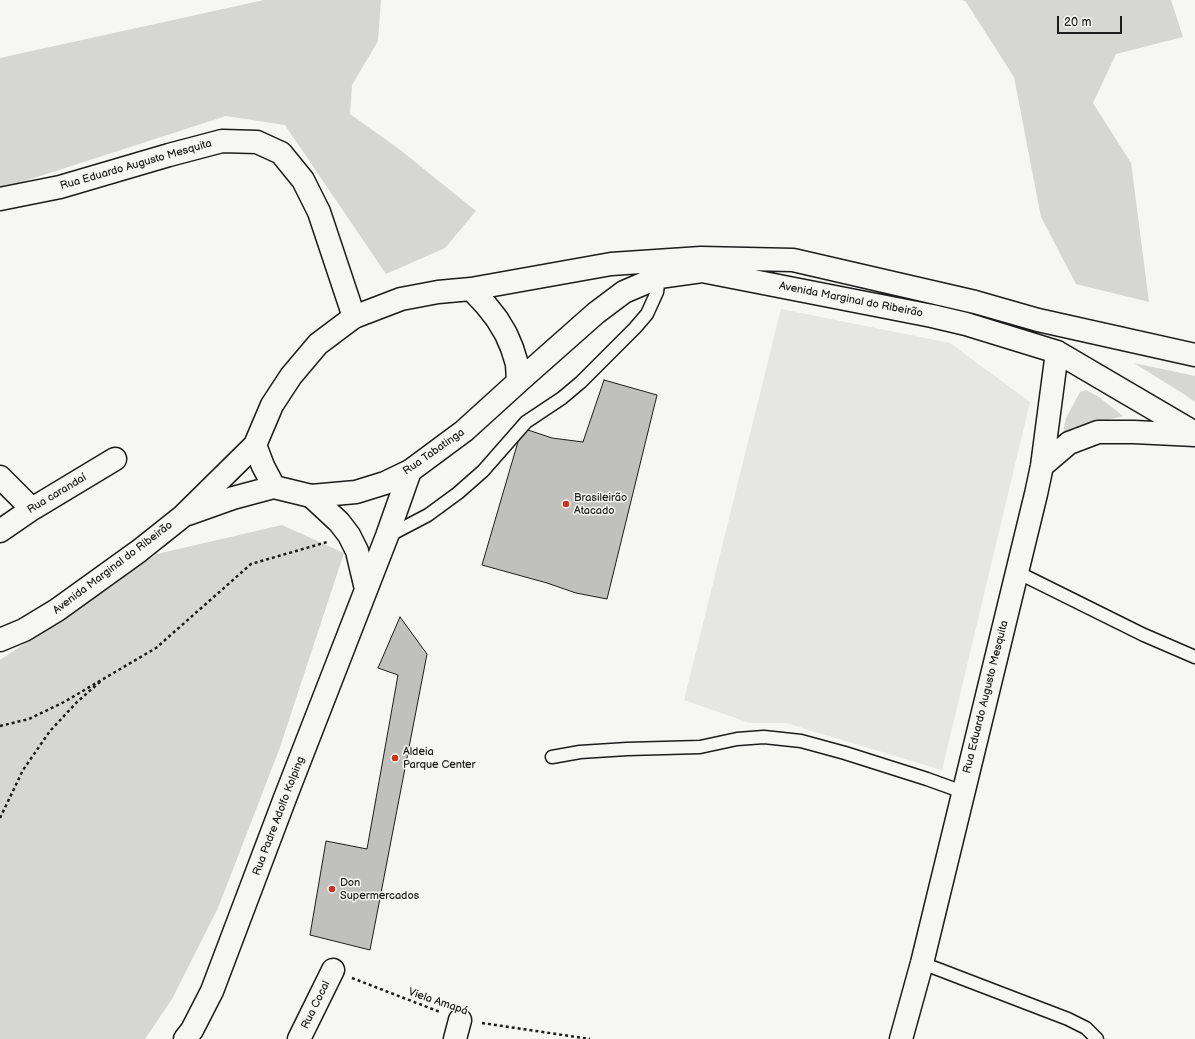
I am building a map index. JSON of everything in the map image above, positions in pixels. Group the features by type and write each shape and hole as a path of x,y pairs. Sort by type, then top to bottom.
{"main road":[{"name":"Rua Eduardo Augusto Mesquita","path":"0,199 60,187 222,141 257,142 281,153 303,180 319,212 354,317"},
{"path":"274,487 263,466 255,444 272,405 291,376 318,344 354,317 402,300 438,292 471,289 611,264 701,258 793,260 975,302 1038,320 1195,355"},
{"name":"Avenida Marginal do Ribeirão","path":"518,382 596,313 624,292 659,277 702,271 932,316 966,324 1057,352 1195,434"},
{"path":"471,289 498,320 506,334 517,364 518,382"},
{"name":"Rua Eduardo Augusto Mesquita","path":"901,1039 922,963 1042,466 1057,352"},
{"name":"Rua Tabatinga","path":"274,487 311,496 356,492 385,483 410,471 464,431 518,382"},
{"path":"1042,466 1069,443 1098,432 1195,434"},
{"name":"Avenida Marginal do Ribeirão","path":"0,640 24,630 57,610 97,582 183,516 255,444"},
{"name":"Rua carandaí","path":"0,530 115,459"},
{"name":"Rua Padre Adolfo Kolping","path":"185,1039 192,1030 212,991 387,536 410,471"},
{"path":"0,477 32,509"},
{"name":"Avenida Marginal do Ribeirão","path":"183,516 233,498 274,487"},
{"path":"311,496 339,522 349,535 357,551 366,589"},
{"name":"Rua Cocal","path":"299,1039 333,970"}],"lane":[{"path":"387,536 428,515 458,493 483,471 526,422 562,398 581,382 647,314 657,292 659,277"},
{"path":"1017,572 1144,635 1195,657"},
{"path":"552,757 580,752 700,747 737,739 764,737 801,741 845,753 963,792"},
{"path":"922,963 1068,1019 1086,1028 1097,1039"}],"path":[{"path":"0,726 29,719 64,702 156,648 252,564 349,535"},
{"path":"0,818 23,770 50,731 77,702 108,676"},
{"name":"Viela Amapá","path":"333,970 458,1029 590,1039"}],"shaded area":[{"path":"264,0 381,0 378,41 352,85 350,114 399,149 476,211 445,248 386,274 285,125 226,116 0,189 0,58"},
{"path":"962,0 1171,0 1183,37 1116,54 1093,103 1131,163 1149,302 1076,284 1041,217 1014,77 966,2"},
{"path":"781,309 950,343 1030,402 942,770 786,723 750,723 684,700"},
{"path":"1134,363 1195,376 1195,402 1182,393"},
{"path":"1086,390 1099,397 1123,416 1074,429 1062,437 1066,418 1080,392"},
{"path":"282,525 344,553 279,750 218,908 172,999 145,1039 0,1039 0,660 157,554"}],"building":[{"name":"Brasileirão Atacado","path":"604,380 657,395 607,599 576,593 547,583 482,565 522,428 552,438 583,442"},
{"name":"Aldeia Parque Center","path":"400,617 427,654 370,950 310,935 326,841 367,849 398,675 378,668"}],"place":[{"name":"Brasileirão Atacado","path":"566,504"},
{"name":"Aldeia Parque Center","path":"395,758"},
{"name":"Don Supermercados","path":"332,889"}]}
